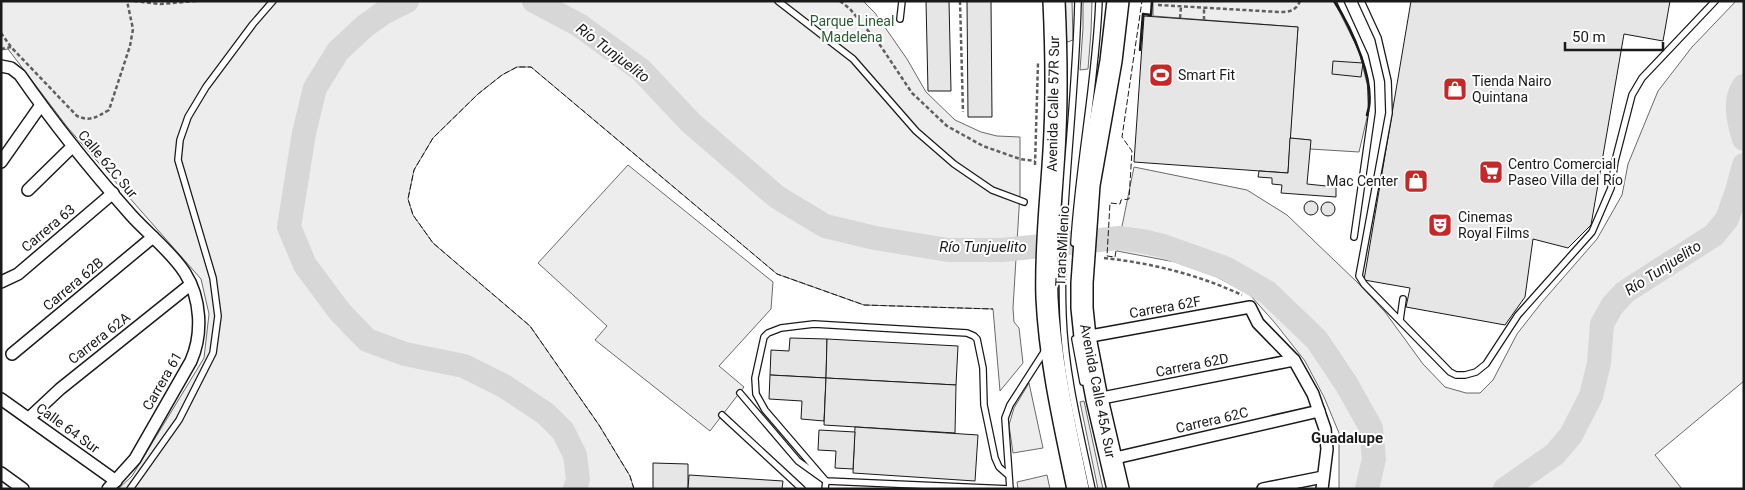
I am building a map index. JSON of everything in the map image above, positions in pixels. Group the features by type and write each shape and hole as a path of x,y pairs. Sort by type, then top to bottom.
{"highway":[{"name":"Avenida Calle 57R Sur","path":"1054,1 1056,61 1055,132 1070,205"},
{"path":"1070,205 1111,61 1118,7"},
{"name":"Avenida Calle 45A Sur","path":"1070,205 1074,259 1082,308 1080,333 1090,392 1111,459 1118,489"},
{"name":"Avenida Calle 45A Sur","path":"1070,205 1074,259 1051,343 1078,489"}],"street":[{"name":"Calle 62C Sur","path":"1,66 11,68 20,75 73,146 113,194 173,258 185,274 190,285"},
{"path":"1,162 41,105"},
{"path":"28,190 73,146"},
{"name":"Carrera 63","path":"1,282 18,274 113,194"},
{"name":"Carrera 62B","path":"12,354 153,238"},
{"name":"Carrera 62A","path":"29,418 60,388 190,285"},
{"name":"Carrera 61","path":"112,485 135,459 196,349 199,323 197,307 190,285"},
{"path":"1250,307 1258,323 1294,360 1319,411 1325,429 1327,449 1322,483 1263,489"},
{"name":"Carrera 62F","path":"1080,333 1250,307"},
{"name":"Carrera 62D","path":"1090,392 1294,360"},
{"name":"Calle 64 Sur","path":"1,399 29,418 112,485"},
{"name":"Carrera 62C","path":"1111,459 1319,411"},
{"path":"1,474 23,489"}],"lane":[{"path":"130,489 179,420 213,353 218,316 213,278 178,160 180,140 188,117 206,87 273,1"},
{"path":"778,1 853,59 916,130 954,164 992,190 1024,202"},
{"path":"900,19 902,1"},
{"name":"TransMilenio","path":"1070,205 1078,1"},
{"name":"TransMilenio","path":"1070,205 1095,62 1099,1"},
{"path":"1340,1 1365,56 1371,82 1372,112 1354,237"},
{"path":"1362,1 1378,38 1388,81 1389,113 1359,276 1364,284 1450,372 1456,375 1476,372 1486,364 1518,316 1592,232 1611,188 1615,161 1632,95 1642,78 1714,1"},
{"name":"TransMilenio","path":"1074,259 1063,318 1066,350 1092,489"},
{"path":"1400,320 1403,299"},
{"path":"826,489 826,481 765,410 756,394 755,378 764,337 768,333 781,328 814,324 967,333 974,336 978,339 983,368 984,405 995,458 1007,474"},
{"path":"740,393 798,461 826,481 1010,489 1007,474 1005,418 1010,405 1051,343"},
{"path":"722,415 802,489"}],"path":[{"path":"1,34 77,116 86,120 97,117 109,110 130,46 133,29 127,1"},
{"path":"134,1 160,4 196,1"},
{"path":"840,1 850,8 880,45 912,93 947,126 983,146 1020,159 1035,161"},
{"path":"960,1 963,112"},
{"path":"1158,5 1291,12 1298,7 1300,1"},
{"path":"1180,18 1181,7"},
{"path":"1204,8 1204,20"},
{"path":"1,49 11,46"},
{"path":"1034,169 1038,57"},
{"path":"1074,259 1129,261 1193,276 1217,284 1242,296 1250,307"}],"shaded area":[{"path":"1,1 863,1 875,13 907,59 926,92 955,120 981,132 997,136 1020,137 1020,193 1013,308 1014,322 1019,328 1023,363 1000,391 993,309 864,305 777,274 531,67 517,67 502,75 478,94 433,138 414,170 408,199 413,215 433,243 530,326 599,425 630,476 634,489 118,489 132,476 204,358 209,314 201,279 68,128 8,49 1,50"},
{"path":"1062,1 1072,1 1073,40 1062,44"},
{"path":"1083,1 1092,1 1091,32 1088,69 1080,70 1083,28"},
{"path":"1153,1 1334,1 1359,51 1369,92 1369,109 1359,152 1310,149 1310,140 1290,138 1298,27 1153,16"},
{"path":"1736,1 1744,1 1744,381 1655,455 1682,489 1339,489 1339,433 1324,397 1305,361 1250,295 1217,277 1175,262 1117,251 1134,167 1247,190 1287,215 1358,283 1385,312 1423,364 1445,387 1466,393 1480,393 1493,380 1517,334 1597,239 1622,195 1628,164 1658,91 1692,47"},
{"path":"628,165 773,282 771,309 719,366 744,387 710,431 595,340 607,326 538,263"},
{"path":"1029,383 1043,448 1013,453 1009,425 1014,408"},
{"path":"1084,401 1103,489 1098,489 1080,402"},
{"path":"1047,475 1050,489 1018,489 1017,482"}],"building":[{"path":"926,1 949,1 951,91 928,91"},
{"path":"967,1 991,1 992,117 968,117"},
{"name":"Centro Comercial Paseo Villa del Río","path":"1411,1 1670,1 1663,41 1624,34 1591,225 1568,248 1533,239 1525,297 1505,325 1406,307 1410,288 1364,280"},
{"path":"1144,16 1298,27 1288,173 1134,162"},
{"path":"1333,61 1363,63 1361,77 1332,74"},
{"path":"1290,138 1311,140 1307,184 1336,187 1336,197 1281,193 1282,185 1272,184 1272,178 1258,177 1259,171 1288,173"},
{"path":"1308,201 1314,201 1318,208 1314,215 1308,215 1304,211 1304,205"},
{"path":"1325,202 1331,202 1335,209 1331,216 1325,216 1321,212 1321,206"},
{"path":"790,338 827,339 826,378 770,375 771,350 789,351"},
{"path":"827,339 958,346 956,385 826,378"},
{"path":"770,375 826,378 824,421 801,419 802,401 769,399"},
{"path":"826,378 956,385 955,433 824,425"},
{"path":"855,427 978,435 975,481 853,473"},
{"path":"819,430 855,432 853,469 835,468 836,451 818,450"},
{"path":"653,463 688,464 688,489 653,489"},
{"path":"689,475 783,481 782,489 688,489"}],"waterway":[{"name":"Río Tunjuelito","path":"407,1 383,13 365,26 338,51 315,88 304,133 289,227 305,265 340,312 367,340 405,354 464,366 504,386 546,414 563,431 575,455 578,479 575,489"},
{"name":"Río Tunjuelito","path":"534,1 579,25 641,70 691,123 777,197 825,226 875,238 948,250 1002,250 1119,238 1142,241 1163,246 1225,268 1267,292 1317,340 1347,385 1371,428 1374,459 1367,489"},
{"name":"Río Tunjuelito","path":"1744,86 1738,105 1744,139"},
{"name":"Río Tunjuelito","path":"1505,489 1555,454 1571,435 1591,396 1599,363 1602,324 1612,306 1625,292 1714,235 1727,219 1744,165"}],"fence":[{"path":"1116,251 1115,257 1107,256 1110,203 1120,204 1121,200 1129,199 1132,151 1122,137 1142,1"},
{"path":"634,489 630,476 599,425 530,326 433,243 413,215 408,199 414,170 433,138 478,94 502,75 517,67 531,67 777,274 864,305 993,309"}],"wall":[{"path":"1140,50 1143,14 1151,15 1152,1"},
{"path":"1334,1 1355,40 1366,72 1369,88 1367,115"}],"place":[{"name":"Smart Fit","path":"1161,75"},
{"name":"Tienda Nairo Quintana","path":"1455,89"},
{"name":"Centro Comercial Paseo Villa del Río","path":"1491,172"},
{"name":"Mac Center","path":"1416,181"},
{"name":"Cinemas Royal Films","path":"1440,225"}],"district":[{"name":"Guadalupe","path":"1347,438"}],"park label":[{"name":"Parque Lineal Madelena","path":"852,30"}]}
